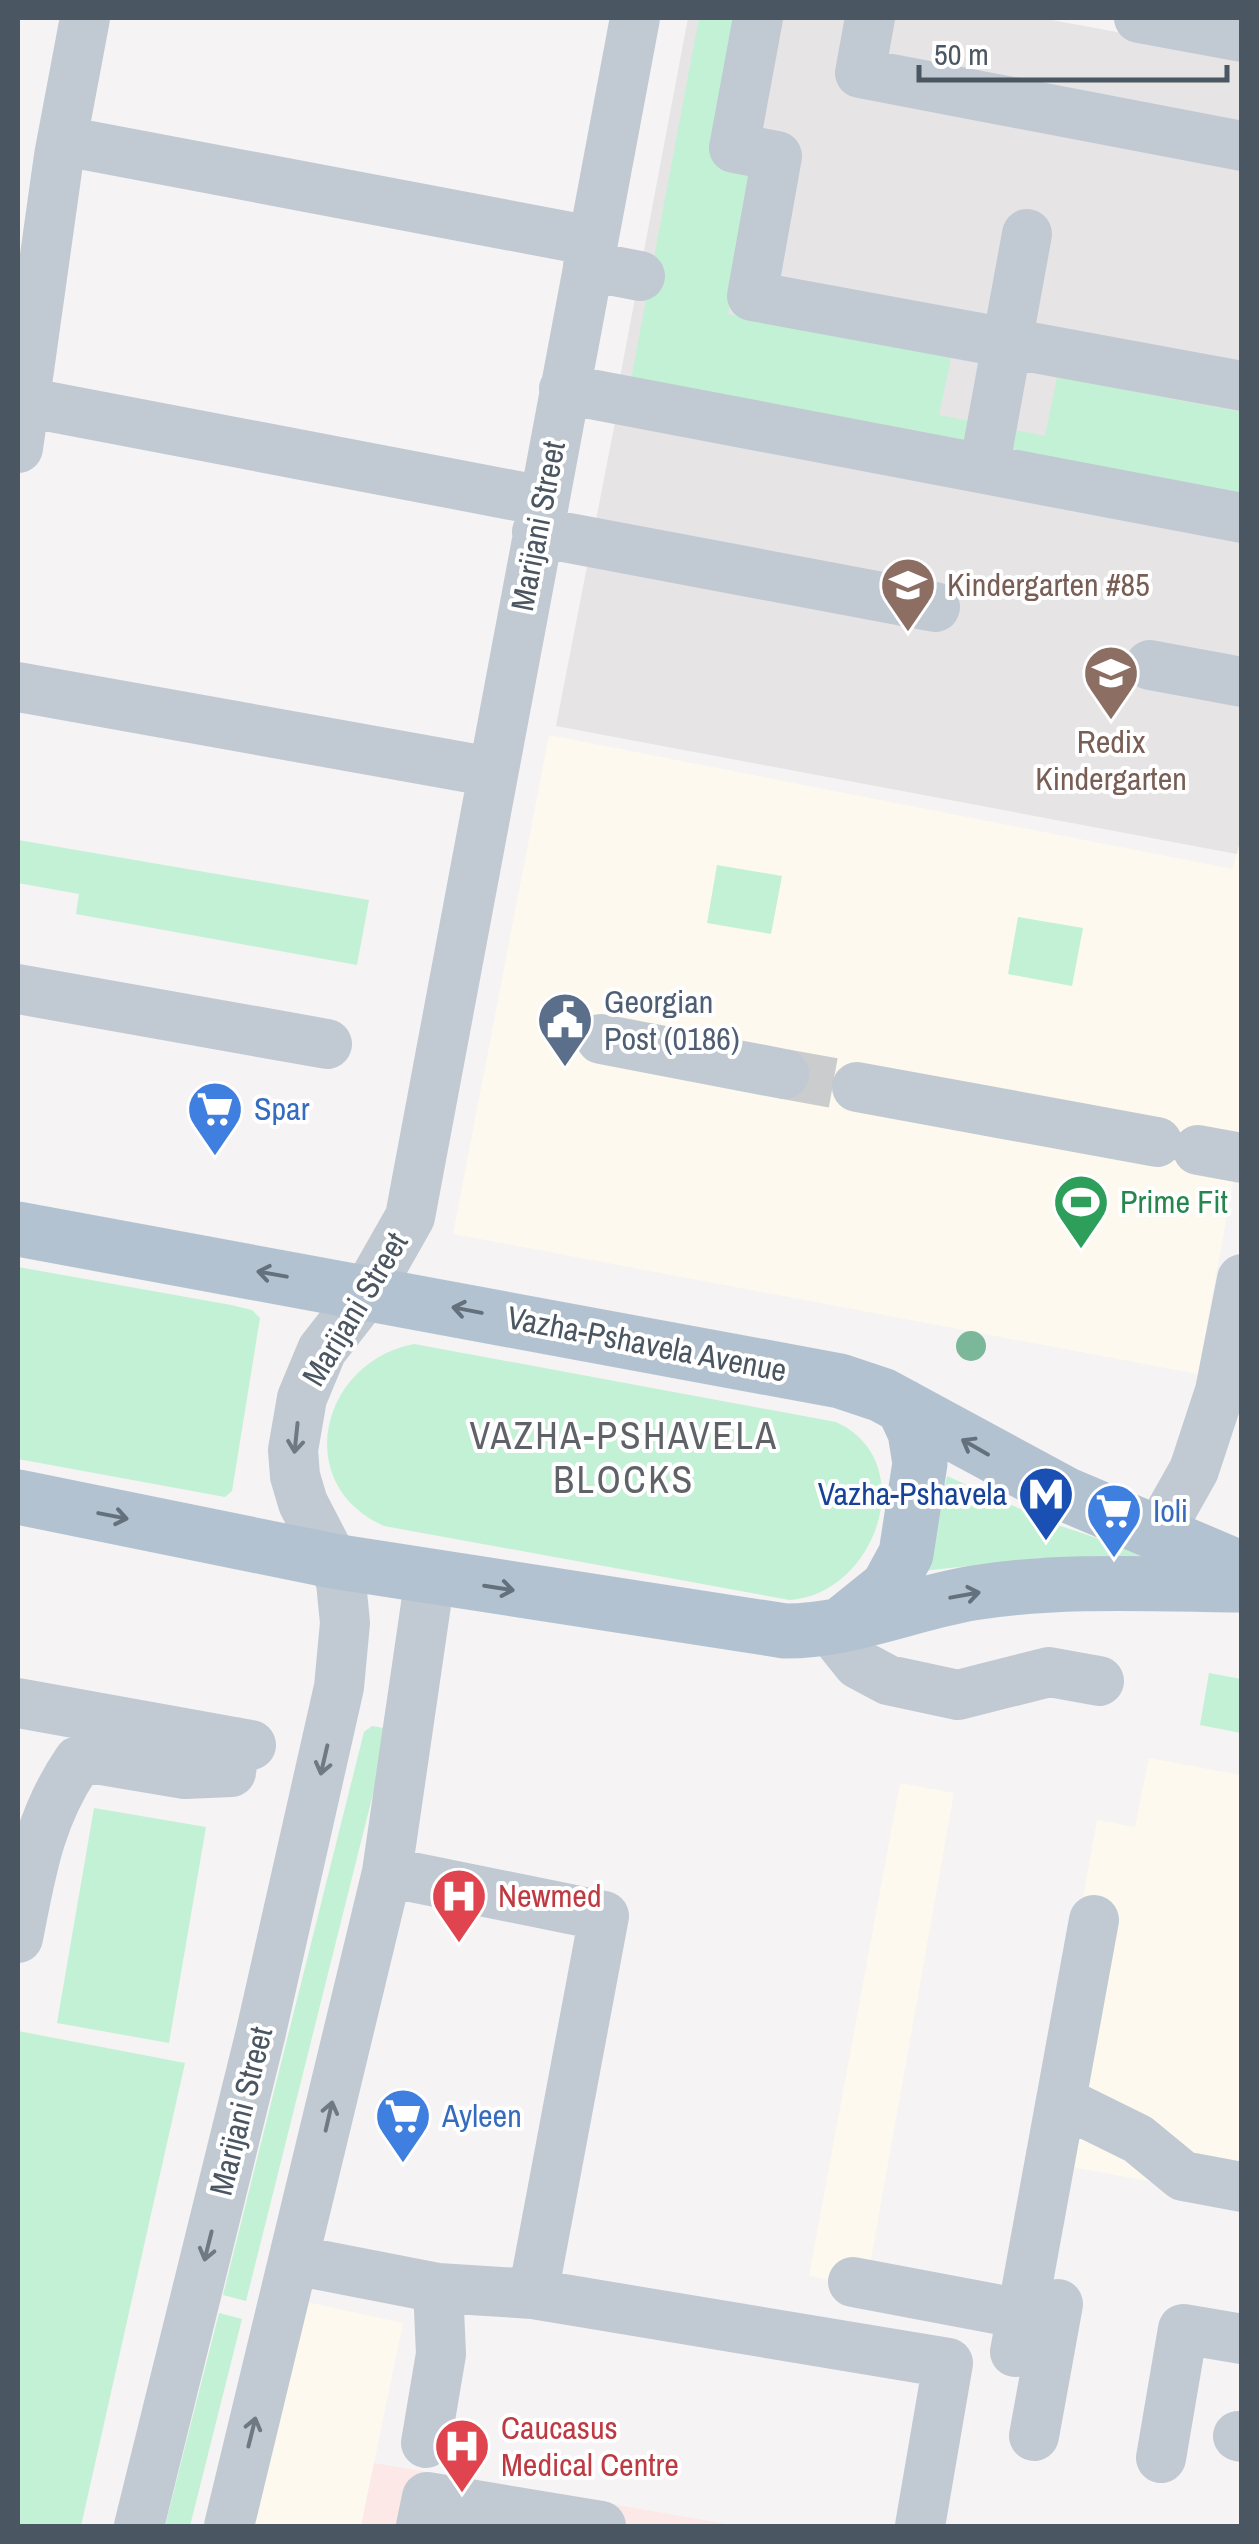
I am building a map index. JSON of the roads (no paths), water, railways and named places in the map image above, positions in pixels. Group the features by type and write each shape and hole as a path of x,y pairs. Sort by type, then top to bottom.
{"main road":[{"name":"Vazha-Pshavela Avenue","path":"18,1228 808,1374 861,1388 903,1406 999,1461 1242,1568"},
{"path":"833,1628 888,1587 906,1554 920,1463 914,1432 903,1406"},
{"path":"18,1497 333,1561 785,1632 833,1628 930,1602 1033,1586 1242,1585"}],"street":[{"path":"86,18 47,148 33,235 20,425 540,517 935,607"},
{"name":"Marijani Street","path":"139,2526 261,2032 339,1687 346,1623 341,1582 303,1502 295,1476 294,1450 302,1398 310,1373 336,1328 368,1291 410,1217 635,18"},
{"path":"758,18 734,148 777,156 752,296 1242,386"},
{"path":"870,18 860,73 1242,146"},
{"path":"1139,18 1242,36"},
{"path":"47,148 590,254 640,276"},
{"path":"984,469 1027,234"},
{"path":"564,389 1242,518"},
{"path":"1150,664 1242,682"},
{"path":"18,687 492,772"},
{"path":"18,990 328,1044"},
{"path":"600,1040 784,1074"},
{"path":"856,1088 1199,1150"},
{"path":"1158,1534 1194,1470 1235,1349 1241,1283"},
{"path":"229,2526 387,1872 430,1577"},
{"path":"833,1628 858,1664 888,1680 958,1695 1049,1672 1099,1681"},
{"path":"339,1687 414,1699"},
{"path":"18,1703 243,1744 231,1772 185,1774 96,1759 78,1761 27,1844 18,1938"},
{"path":"387,1872 604,1916 533,2294"},
{"path":"1034,2436 1077,2109 1094,1920"},
{"path":"1077,2109 1138,2139 1183,2176 1242,2187"},
{"path":"854,2282 1019,2332 1077,2109"},
{"path":"294,2260 438,2288 533,2294 948,2363 920,2526"},
{"path":"426,2443 441,2354 438,2288"},
{"path":"1161,2458 1183,2328 1242,2339"},
{"path":"420,2526 426,2497 600,2526"}],"tunnel":[{"path":"784,1074 857,1087"}],"place":[{"name":"Kindergarten #85","path":"908,634"},
{"name":"Redix Kindergarten","path":"1111,722"},
{"name":"Georgian Post (0186)","path":"565,1069"},
{"name":"Spar","path":"215,1158"},
{"name":"Prime Fit","path":"1081,1251"},
{"name":"Vazha-Pshavela","path":"1046,1543"},
{"name":"Ioli","path":"1114,1560"},
{"name":"Newmed","path":"459,1945"},
{"name":"Ayleen","path":"403,2165"},
{"name":"Caucasus Medical Centre","path":"462,2495"}],"district":[{"name":"VAZHA-PSHAVELA BLOCKS","path":"624,1458"}]}
